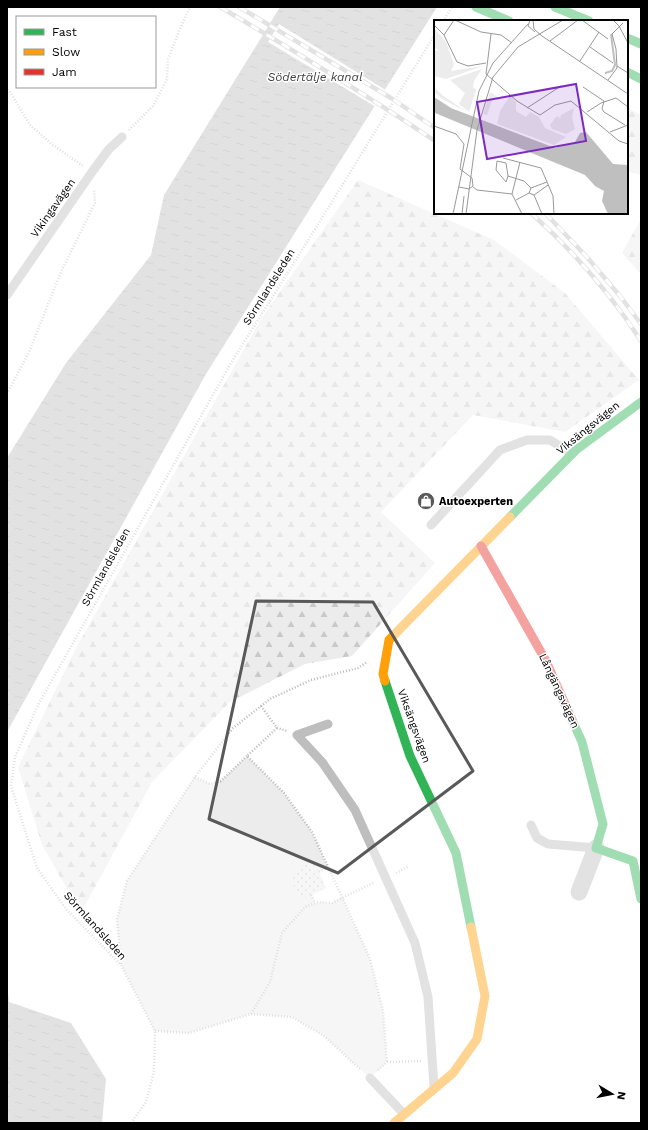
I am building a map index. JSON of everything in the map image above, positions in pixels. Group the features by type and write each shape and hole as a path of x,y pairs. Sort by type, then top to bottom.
{"main road":[{"path":"476,7 507,20"},
{"path":"555,7 587,20"},
{"path":"628,38 641,44"},
{"path":"628,72 641,79"},
{"name":"Viksängsvägen","path":"394,1123 453,1072 477,1039 486,996 456,853 410,756 383,674 389,640 571,455 582,445 641,402"},
{"name":"Långängsvägen","path":"481,546 546,661 582,742 603,824 596,848"},
{"path":"596,848 633,861 641,900"}],"street":[{"name":"Långängsvägen","path":"579,892 596,848"}],"lane":[{"name":"Vikingavägen","path":"7,295 92,172 110,149 122,138"},
{"path":"431,525 500,450 528,440 550,440 571,455"},
{"path":"328,724 297,735 322,762 355,810 414,943 428,997 434,1088"},
{"path":"531,825 537,838 548,844 596,848"},
{"path":"370,1078 404,1114"}],"path":[{"path":"122,138 154,106 167,79 168,59 190,7"},
{"path":"444,20 452,7"},
{"name":"Sörmlandsleden","path":"131,1123 146,1102 154,1072 154,1031 121,965 66,909 36,868 11,786 15,757 38,705 231,363 434,36"},
{"path":"7,394 29,352 61,272 95,203 92,172 53,145 30,125 8,91"},
{"path":"121,965 117,919 127,881 195,777 233,728 270,699 310,680 358,668 371,659"},
{"path":"195,777 210,784 221,781 277,728 261,706"},
{"path":"247,756 284,794 312,832 342,897 370,959 383,1011 387,1062"},
{"path":"251,1014 270,982 282,933 305,908 318,902 332,903 409,866"},
{"path":"319,872 328,867"},
{"path":"311,895 315,903"},
{"path":"154,1031 190,1033 251,1014 292,1017 324,1036 370,1078 387,1062 433,1060"}],"highlighted area":[{"path":"256,601 373,602 473,771 338,873 209,819"}],"green space":[{"path":"628,108 641,115 641,175 628,171"},
{"path":"358,180 494,240 565,293 639,380 565,432 473,415 381,512 435,563 352,656 305,664 230,702 152,782 81,913 42,845 18,767 76,648 261,319"},
{"path":"641,219 641,274 622,253"},
{"path":"247,756 284,793 312,832 328,867 319,872 314,862 301,899 311,895 315,903 332,903 342,897 370,959 383,1011 387,1062 370,1078 324,1036 292,1017 251,1014 189,1033 155,1031 121,965 117,919 127,881 195,777 210,784 221,781"},
{"path":"314,861 326,888 301,900 291,881 295,870"}],"water":[{"name":"Södertälje kanal","path":"280,7 437,7 206,374 7,732 7,458 66,363 151,255 164,195"},
{"path":"7,983 9,1002 71,1023 106,1079 102,1123 7,1123"}],"pier":[{"path":"279,24 387,91 376,107 268,42"}],"railway":[{"path":"220,7 329,72 434,140"},
{"path":"239,7 391,98 434,127"},
{"path":"532,214 576,257 590,273 617,306 641,341"},
{"path":"546,214 586,256 620,296 641,324"}],"traffic: fast":[{"path":"476,7 507,20"},
{"path":"555,7 587,20"},
{"path":"628,38 641,44"},
{"path":"628,72 641,79"},
{"path":"510,517 576,450 641,402"},
{"path":"385,681 410,756 456,853 471,927"},
{"path":"572,720 582,742 603,824 596,848 633,861 641,899"}],"traffic: slow":[{"path":"385,681 383,674 389,640 510,517"},
{"path":"394,1123 453,1073 477,1039 485,996 471,927"}],"traffic: jam":[{"path":"481,546 546,661 572,720"}],"place":[{"name":"Autoexperten","path":"426,501"}]}
